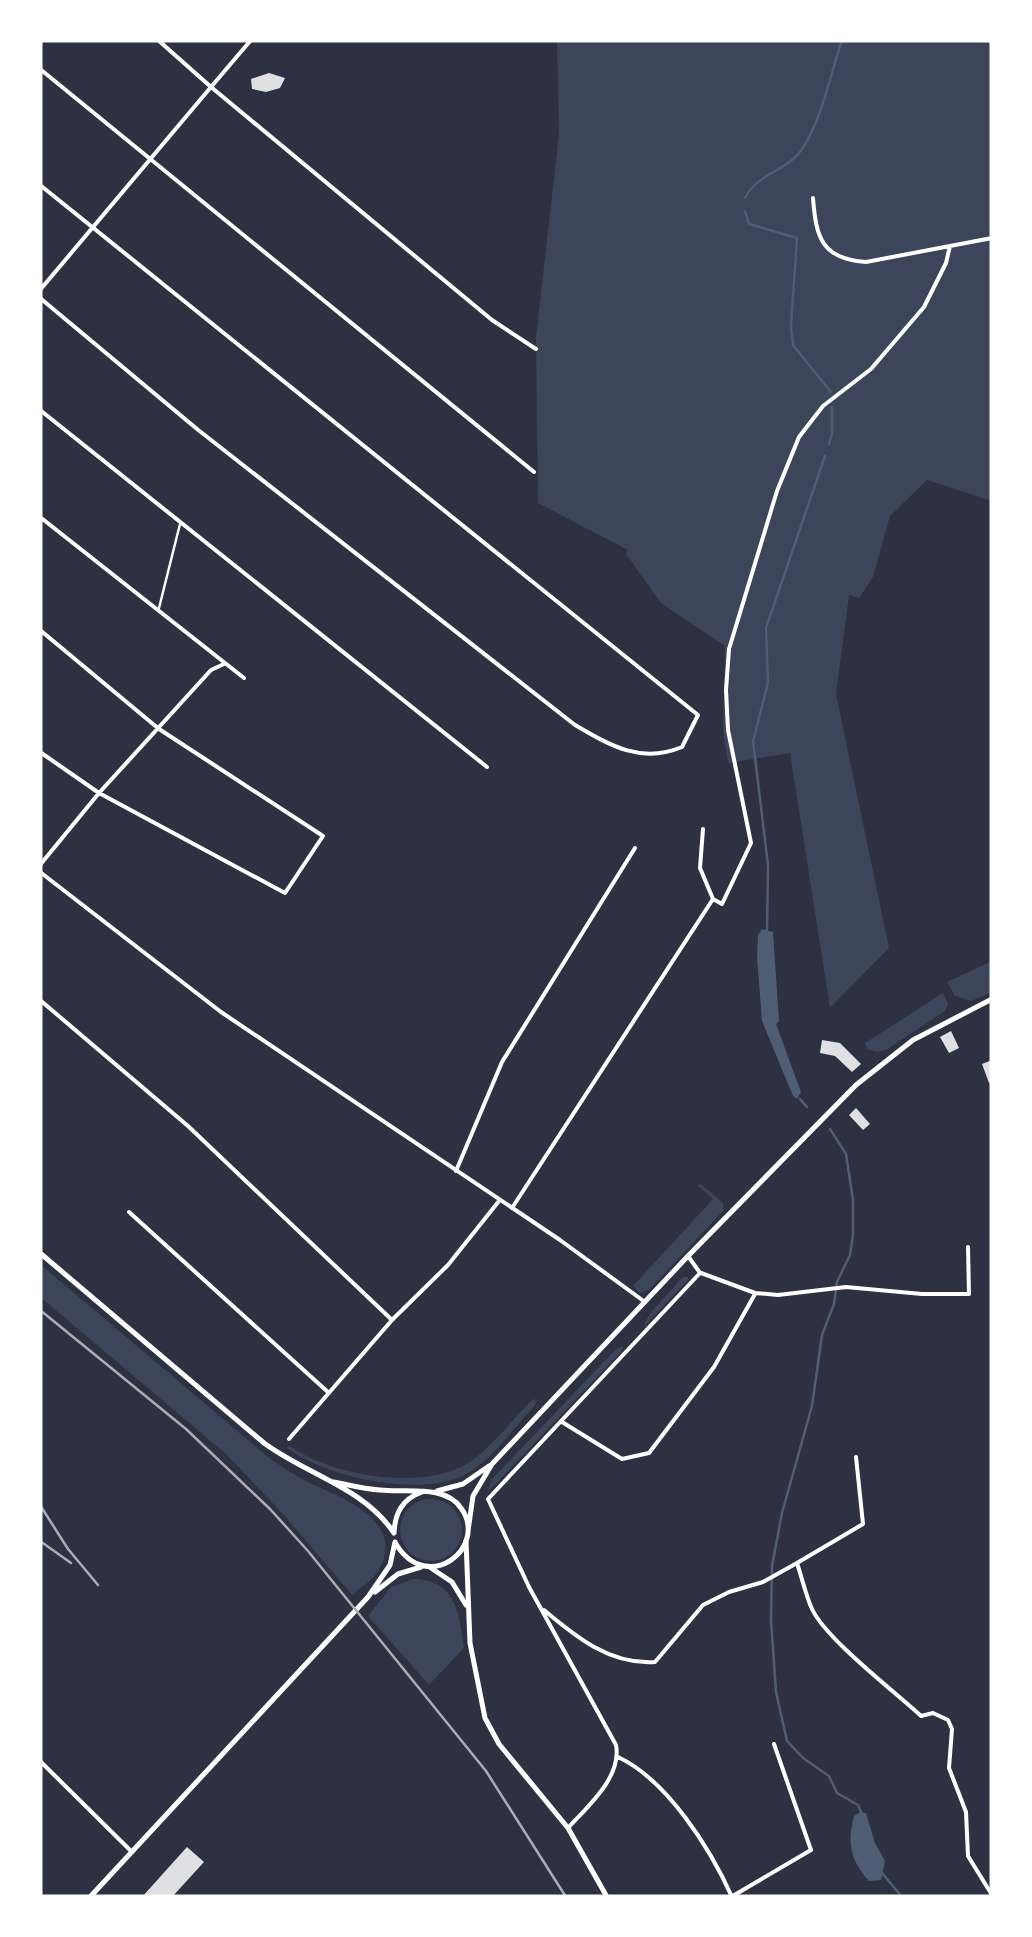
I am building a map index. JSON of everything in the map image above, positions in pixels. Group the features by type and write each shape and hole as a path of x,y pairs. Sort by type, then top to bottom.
{"main road":[{"path":"326,1480 366,1489 432,1492 463,1484 492,1464 688,1256 876,1068 936,1026 992,999"},
{"path":"40,1253 264,1443 296,1466 372,1506 394,1533"},
{"path":"492,1464 473,1496 466,1540 474,1674 485,1718 499,1744 568,1828 607,1897"},
{"path":"90,1897 368,1597 390,1565 398,1511 404,1502 422,1492"},
{"path":"432,1492 459,1504 468,1531"},
{"path":"368,1597 398,1574 431,1568 452,1559 466,1540"},
{"path":"395,1542 404,1556 420,1567"},
{"path":"431,1568 452,1582 468,1610"}],"street":[{"path":"158,40 492,320 536,349"},
{"path":"40,290 251,40"},
{"path":"40,69 534,472"},
{"path":"40,185 698,716 682,747 656,756 608,744 575,725 189,422 40,298"},
{"path":"812,198 821,242 840,258 866,262 992,238"},
{"path":"702,829 700,868 713,900 722,904 752,843 728,730 729,649 777,490 799,436 822,406 871,369 924,307 946,264 950,246"},
{"path":"40,410 487,766"},
{"path":"40,517 244,678"},
{"path":"158,611 180,522"},
{"path":"40,630 158,729 323,836 285,893 99,794 40,752"},
{"path":"224,664 211,670 99,794 40,869 221,1012 645,1302"},
{"path":"456,1172 502,1062 635,848"},
{"path":"512,1208 713,900"},
{"path":"40,1000 188,1126 392,1320"},
{"path":"289,1439 392,1320 448,1265 499,1201"},
{"path":"129,1212 330,1394"},
{"path":"688,1256 700,1272 756,1293 778,1296 841,1287 970,1294 968,1247"},
{"path":"700,1272 490,1495 489,1506 581,1686 600,1714 618,1757 638,1766 690,1825 732,1897 811,1850 774,1744"},
{"path":"562,1422 622,1459 649,1453 714,1366 756,1293"},
{"path":"540,1607 592,1646 620,1658 655,1662 703,1606 729,1592 769,1580 863,1524 856,1457"},
{"path":"797,1564 811,1607 824,1627 921,1716 934,1713 948,1720 952,1729 949,1768 966,1812 968,1856 992,1895"},
{"path":"568,1828 602,1790 618,1757"},
{"path":"40,1761 132,1852"}],"shaded area":[{"path":"557,40 992,40 992,501 927,480 890,516 873,577 859,598 849,595 836,694 889,948 830,1008 790,753 728,763 723,730 725,646 661,603 626,554 628,550 538,503 536,337 559,134"},
{"path":"762,929 773,932 779,1021 776,1024 801,1092 797,1099 762,1021 757,957"},
{"path":"992,961 992,992 971,1001 955,996 947,982"},
{"path":"943,993 948,1004 945,1011 886,1050 867,1049 865,1043"},
{"path":"701,1184 723,1203 723,1211 649,1290 639,1293 633,1286 713,1199 697,1185"},
{"path":"40,1264 268,1457 365,1512 384,1536 385,1551 375,1576 352,1595 226,1454 40,1297"},
{"path":"683,1277 688,1280 641,1330 651,1312"},
{"path":"622,1346 623,1350 487,1493 492,1479"},
{"path":"532,1400 536,1404 484,1461 445,1482 423,1485 372,1481 323,1467 286,1447 353,1472 404,1478 429,1476 470,1462"},
{"path":"431,1499 453,1508 462,1530 453,1552 431,1561 409,1552 400,1530 409,1508"},
{"path":"413,1579 438,1585 453,1600 464,1648 429,1685 368,1616 391,1587"},
{"path":"866,1813 885,1861 881,1880 869,1881 854,1858 852,1826 854,1816"}],"building":[{"path":"269,73 285,78 280,88 266,92 252,89 251,79"},
{"path":"951,1031 959,1048 949,1053 940,1037"},
{"path":"822,1040 840,1043 861,1064 852,1072 835,1056 820,1053"},
{"path":"992,1060 992,1082 989,1083 982,1064"},
{"path":"856,1108 870,1124 863,1130 849,1115"},
{"path":"187,1847 204,1862 172,1897 142,1897"}],"waterway":[{"path":"745,198 758,182 791,161 804,146 821,109 842,40"},
{"path":"745,211 749,224 797,238 793,345 831,392"},
{"path":"829,444 832,407"},
{"path":"767,932 768,865 753,741 768,683 766,628 825,456"},
{"path":"800,1099 807,1107"},
{"path":"830,1129 846,1154 853,1200 853,1235 850,1255 837,1282 834,1304 822,1335 812,1406 782,1513 772,1566 771,1621 776,1692 787,1741 829,1776 837,1793 858,1805 862,1814"},
{"path":"882,1873 902,1897"}],"railway":[{"path":"40,1310 186,1429 308,1551 486,1771 566,1897"},
{"path":"40,1505 68,1549 98,1585"},
{"path":"40,1541 71,1563"}]}
